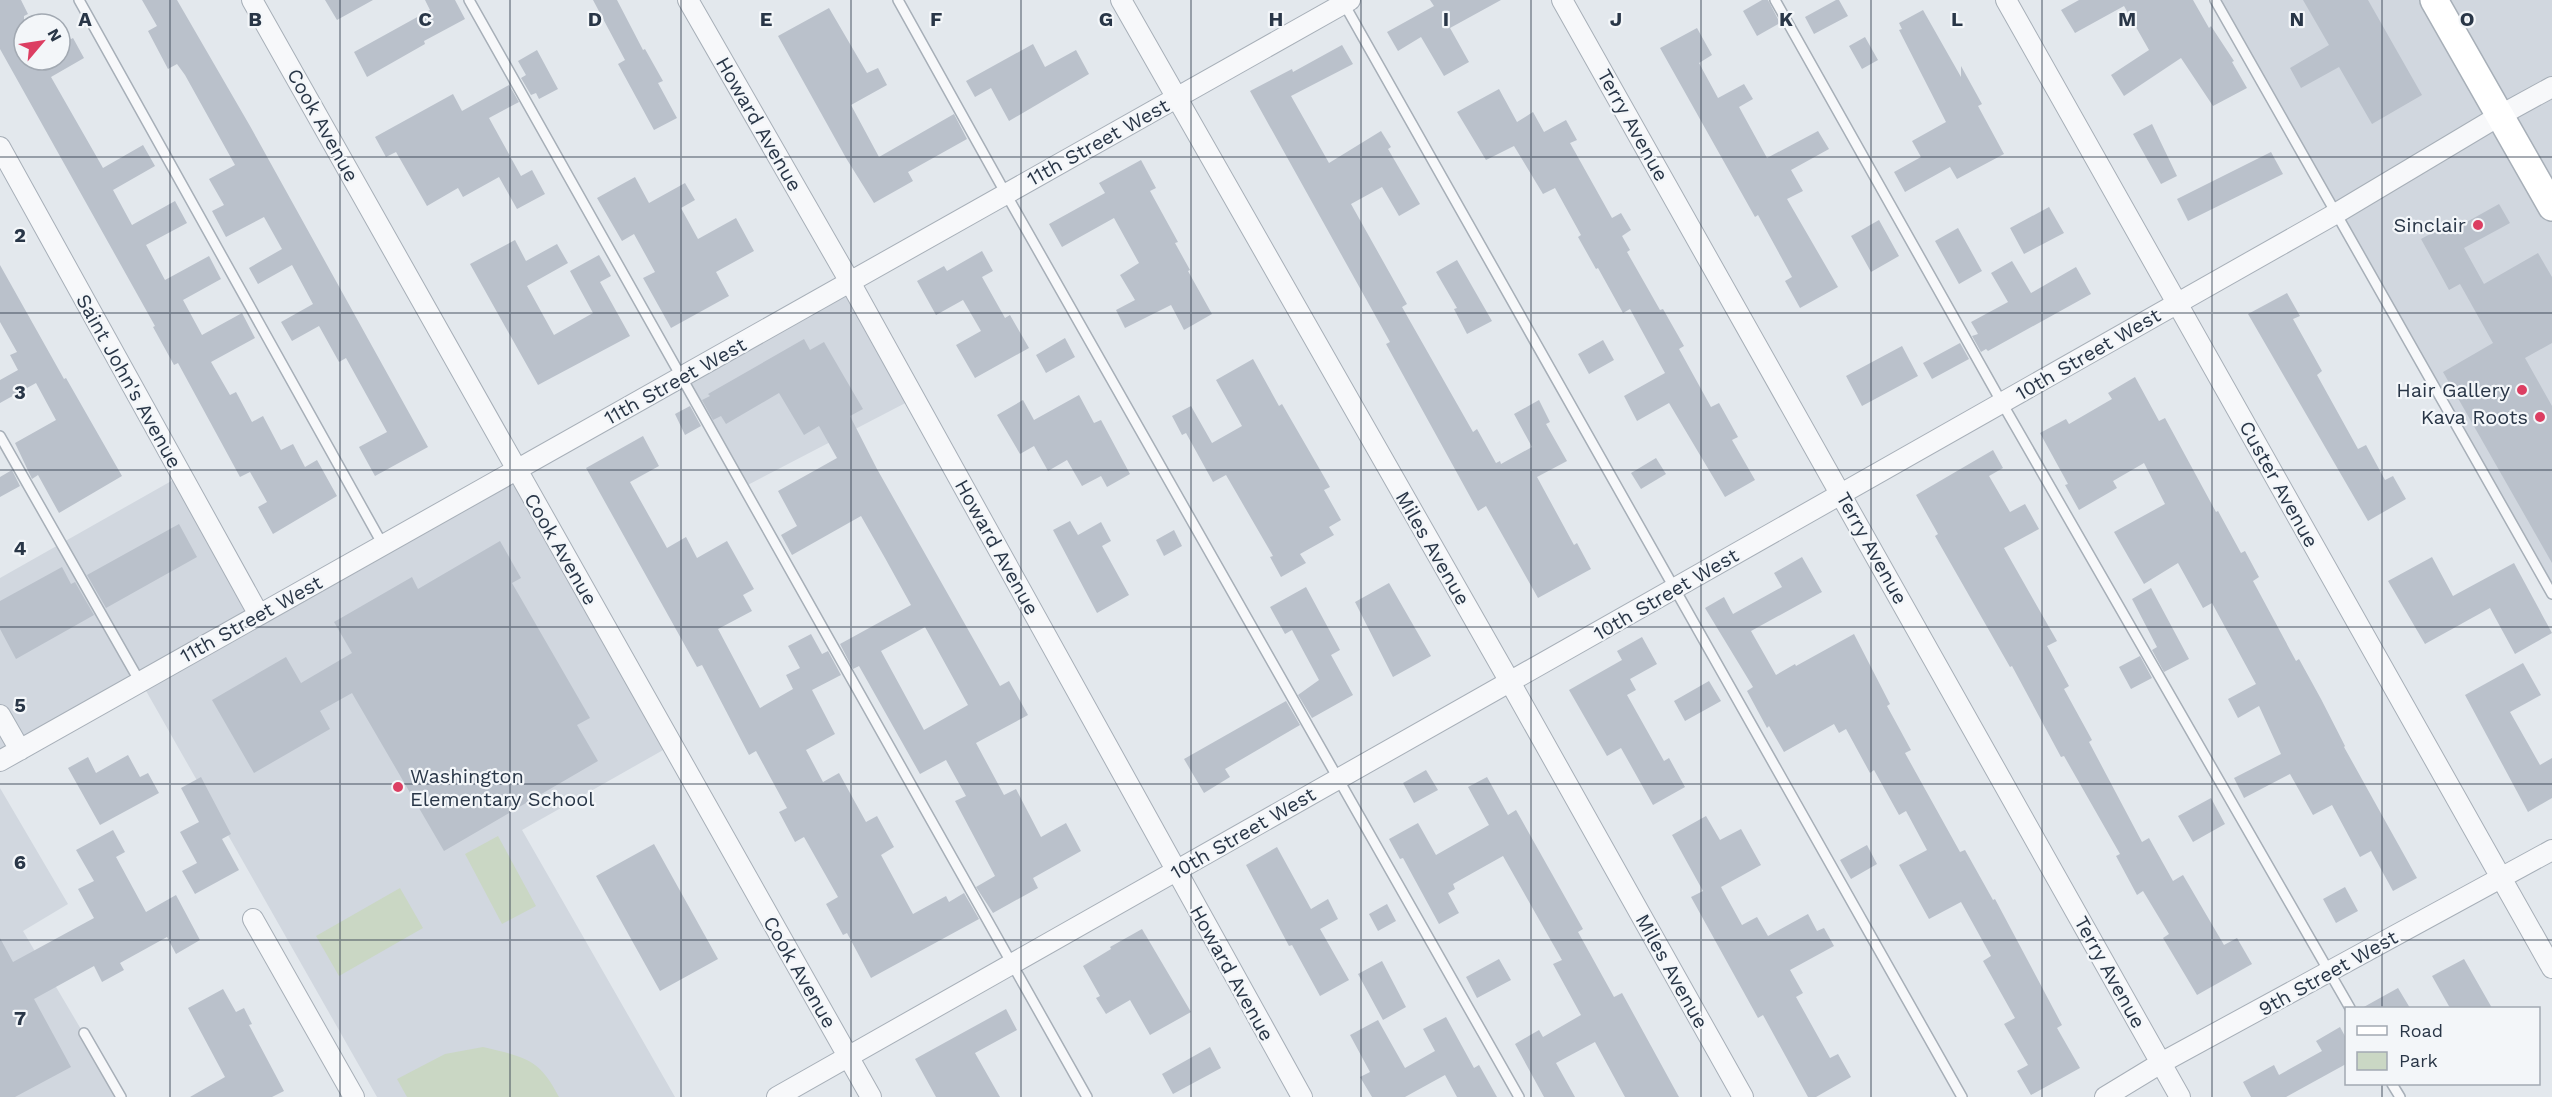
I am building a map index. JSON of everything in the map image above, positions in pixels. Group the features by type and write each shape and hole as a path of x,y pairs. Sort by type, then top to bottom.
{"main road":[{"path":"2434,0 2552,207"}],"street":[{"name":"Cook Avenue","path":"252,0 871,1097"},
{"name":"Howard Avenue","path":"688,0 850,282 1175,872 1302,1097"},
{"name":"Miles Avenue","path":"1121,0 1510,682 1743,1097"},
{"name":"Terry Avenue","path":"1562,0 2180,1097"},
{"name":"Custer Avenue","path":"2006,0 2552,968"},
{"name":"11th Street West","path":"0,761 1345,1"},
{"name":"10th Street West","path":"777,1097 2177,304 2552,87"},
{"name":"Saint John's Avenue","path":"0,147 259,615"},
{"path":"0,714 20,750"},
{"name":"9th Street West","path":"2105,1097 2161,1063 2552,850"},
{"path":"253,919 354,1097"}],"lane":[{"path":"79,0 383,545"},
{"path":"469,0 1087,1097"},
{"path":"898,0 1519,1097"},
{"path":"1775,0 2002,403 2349,1007"},
{"path":"2215,0 2552,594"},
{"path":"1345,1 1673,589 1962,1097"},
{"path":"0,436 140,682"},
{"path":"84,1033 121,1097"}],"shaded area":[{"path":"2215,0 2552,0 2552,594"},
{"path":"850,282 915,398 742,488 680,378"},
{"name":"Washington Elementary School","path":"516,470 672,745 522,830 675,1097 377,1097 141,682 0,761 0,578 182,475 259,615"},
{"path":"0,788 68,904 23,931 121,1097 0,1097"}],"green space":[{"path":"498,836 536,906 502,924 465,854"},
{"path":"400,888 423,928 339,976 316,936"},
{"path":"483,1047 509,1053 537,1066 552,1084 559,1097 407,1097 397,1079 445,1054"}],"building":[{"path":"0,0 21,0 27,12 12,12 12,70 0,49"},
{"path":"142,0 177,0 250,126 428,447 375,476 359,447 387,432 346,358 339,362 319,326 292,341 281,322 313,304 292,265 258,284 249,268 282,249 264,217 226,237 212,211 224,205 209,179 235,165 185,75 177,64 168,69 148,31 157,26"},
{"path":"325,0 373,0 337,20"},
{"path":"425,0 455,0 465,19 424,41 425,44 367,77 354,52 430,10"},
{"path":"593,0 617,0 643,50 645,49 663,81 658,83 677,118 654,130 618,64 625,60"},
{"path":"1430,0 1501,0 1450,28 1469,62 1444,76 1421,37 1398,51 1387,32 1434,6"},
{"path":"1762,0 1768,0 1780,23 1757,36 1743,11"},
{"path":"1839,0 1848,16 1814,34 1805,17"},
{"path":"2079,0 2193,0 2209,28 2211,26 2234,61 2232,62 2247,88 2213,106 2181,58 2124,96 2111,75 2149,50 2124,6 2075,33 2061,10"},
{"path":"2303,0 2368,0 2422,95 2372,124 2339,67 2301,88 2290,68 2329,45"},
{"path":"829,8 867,73 878,68 887,85 851,105 879,157 954,114 967,139 908,172 913,181 874,203 846,158 778,36"},
{"path":"1923,10 1961,77 1961,66 1982,104 1978,106 2004,154 1957,179 1950,167 1905,192 1894,172 1921,157 1912,141 1946,122 1899,30 1902,29 1899,23"},
{"path":"1697,28 1712,55 1699,63 1718,98 1744,84 1753,99 1739,107 1767,158 1818,131 1829,149 1791,170 1803,191 1787,199 1838,287 1800,308 1785,281 1792,277 1758,215 1755,217 1660,48"},
{"path":"1865,37 1878,60 1862,69 1849,46"},
{"path":"73,38 84,58 72,65 72,39"},
{"path":"1033,44 1045,67 1076,50 1089,74 1009,121 991,88 975,97 966,81"},
{"path":"1342,45 1353,64 1291,96 1329,163 1381,131 1391,147 1388,149 1420,204 1399,216 1382,187 1351,204 1407,304 1402,307 1473,432 1477,429 1496,463 1500,461 1501,464 1532,447 1514,414 1539,400 1550,422 1546,424 1567,461 1537,477 1574,545 1577,543 1591,569 1538,598 1486,506 1478,511 1386,344 1390,342 1250,91 1292,69 1293,72"},
{"path":"537,50 558,89 539,99 536,93 531,95 521,78 526,75 518,61"},
{"path":"13,72 60,72 51,77 103,168 143,145 155,166 113,190 132,225 175,201 187,223 146,245 165,280 209,256 221,279 183,300 202,335 242,313 255,338 211,362 230,395 236,392 252,422 263,416 281,450 293,444 305,467 317,460 337,496 273,534 258,507 267,502 250,472 240,477 178,363 174,365 153,327 155,326"},
{"path":"509,85 519,102 489,118 521,176 532,170 545,194 517,209 499,177 463,197 458,188 427,206 396,152 386,157 375,137 453,94 462,111"},
{"path":"1499,89 1517,122 1533,112 1544,132 1566,120 1577,140 1570,143 1612,218 1621,213 1631,230 1622,236 1630,250 1627,252 1660,310 1663,309 1684,346 1679,349 1711,407 1719,403 1738,437 1732,440 1755,480 1725,497 1669,403 1637,421 1624,396 1665,373 1630,309 1623,313 1578,237 1581,235 1555,188 1543,194 1514,146 1486,160 1457,112"},
{"path":"2152,124 2177,176 2161,184 2133,134"},
{"path":"2271,152 2283,174 2188,221 2177,199"},
{"path":"1141,160 1156,188 1150,191 1178,242 1175,243 1190,270 1188,271 1212,314 1184,330 1171,305 1125,328 1116,310 1135,300 1120,275 1139,263 1114,218 1062,247 1049,224 1105,193 1099,183"},
{"path":"635,177 649,203 685,183 695,200 681,208 698,239 736,218 754,251 716,272 729,296 671,328 643,278 655,272 634,234 622,241 597,198"},
{"path":"2499,204 2510,223 2464,248 2484,284 2538,253 2552,277 2552,343 2525,358 2552,406 2552,563 2443,372 2493,343 2460,284 2449,290 2421,239 2450,223 2454,229"},
{"path":"2049,207 2064,233 2024,254 2010,228"},
{"path":"1879,220 1899,256 1871,272 1851,236"},
{"path":"1958,228 1982,271 1959,284 1935,241"},
{"path":"515,240 526,261 557,244 568,263 527,286 554,335 593,313 570,271 599,255 611,276 600,282 630,336 538,385 470,264"},
{"path":"982,251 993,271 982,277 1005,318 1010,315 1029,348 975,378 956,345 981,331 963,300 936,315 917,281 944,266 947,271"},
{"path":"1457,260 1492,321 1467,334 1454,309 1457,308 1436,272"},
{"path":"2012,261 2031,293 2076,267 2091,294 1988,351 1986,349 1981,352 1972,336 1978,334 1971,322 2008,302 1991,273"},
{"path":"0,265 122,476 59,513 38,475 32,479 15,443 56,420 36,383 0,403 0,380 18,370 10,355 17,352 0,322"},
{"path":"2287,293 2300,316 2293,319 2322,371 2317,375 2358,449 2366,445 2385,480 2393,476 2406,499 2368,521 2248,314"},
{"path":"1065,338 1075,357 1046,373 1036,355"},
{"path":"804,339 810,350 824,342 863,409 850,416 877,469 1000,686 1009,681 1028,715 976,743 1004,795 1016,789 1041,837 1066,823 1081,851 1033,878 1038,888 993,913 976,887 995,876 955,801 966,796 946,760 920,774 859,666 853,669 840,644 911,605 861,516 792,555 781,535 797,526 778,491 837,458 819,426 804,435 779,393 726,424 721,416 713,420 702,400 710,396 708,394","holes":["925,627 968,705 924,730 881,651"]},
{"path":"1603,340 1614,360 1589,374 1578,354"},
{"path":"1960,343 1969,359 1932,379 1923,363"},
{"path":"1902,346 1918,376 1862,406 1846,376"},
{"path":"1253,359 1279,406 1282,404 1330,487 1324,490 1341,520 1329,527 1334,535 1300,554 1306,563 1281,577 1270,557 1273,556 1226,475 1213,482 1186,433 1182,435 1172,416 1191,406 1212,443 1242,426 1216,380"},
{"path":"2135,377 2159,421 2165,418 2241,553 2245,551 2259,577 2253,581 2296,661 2299,659 2344,747 2417,878 2393,891 2371,851 2360,857 2332,805 2313,815 2290,774 2244,798 2234,778 2281,754 2259,706 2238,718 2228,699 2256,684 2212,603 2203,608 2178,563 2144,584 2114,532 2165,504 2144,463 2113,481 2117,488 2079,510 2065,485 2068,484 2040,433 2066,419 2069,424 2112,399 2108,393"},
{"path":"1079,395 1094,423 1101,420 1130,474 1107,487 1101,476 1082,486 1067,460 1048,471 1034,446 1020,454 997,415 1023,400 1034,420"},
{"path":"690,406 701,426 685,435 675,414"},
{"path":"643,436 659,466 630,482 667,548 686,537 697,558 727,541 754,589 743,595 752,611 718,629 760,708 793,689 786,675 800,668 788,646 811,634 822,654 828,651 841,675 812,690 835,734 806,750 823,782 839,773 866,822 877,816 894,847 881,855 913,914 946,896 949,902 964,893 979,919 871,978 847,933 843,935 826,904 838,897 804,837 795,842 779,812 787,808 756,751 749,755 702,665 697,667 586,468"},
{"path":"1993,450 2003,468 1989,476 2010,512 2025,504 2039,529 2004,548 2057,641 2047,646 2069,686 2064,689 2092,740 2089,742 2142,842 2149,838 2173,881 2183,875 2224,945 2237,938 2252,964 2197,995 2163,938 2169,934 2143,891 2137,895 2116,856 2120,854 2064,756 2061,757 2012,666 2010,667 1935,536 1938,534 1916,495"},
{"path":"1656,458 1666,474 1641,489 1631,473"},
{"path":"12,470 20,486 0,497 0,477"},
{"path":"1070,521 1078,535 1101,522 1111,541 1102,546 1129,595 1097,613 1053,530"},
{"path":"179,524 197,557 106,608 87,575"},
{"path":"1174,530 1182,546 1164,556 1156,540"},
{"path":"500,541 521,578 512,583 590,718 577,725 598,761 444,851 352,693 320,711 330,729 254,773 212,700 286,657 301,683 352,653 334,622 412,577 418,589"},
{"path":"1802,557 1822,592 1751,631 1776,675 1854,634 1890,704 1887,706 1911,750 1905,753 1960,852 1965,850 1993,900 1995,899 2062,1025 2057,1028 2080,1068 2031,1095 2017,1071 2028,1065 2004,1024 2015,1018 1983,961 1991,956 1961,902 1929,919 1899,865 1927,850 1906,811 1899,815 1874,770 1870,773 1846,729 1839,733 1834,724 1784,752 1769,726 1767,728 1747,691 1753,687 1705,608 1724,597 1733,614 1782,587 1774,573"},
{"path":"2432,557 2453,596 2514,563 2552,633 2515,654 2490,608 2425,644 2388,581"},
{"path":"62,567 71,584 75,582 94,615 16,659 0,629 0,601"},
{"path":"1389,583 1431,656 1393,677 1355,602"},
{"path":"1306,587 1340,650 1331,655 1353,695 1312,718 1298,695 1319,680 1292,630 1285,634 1270,607"},
{"path":"2151,588 2189,659 2164,672 2152,650 2157,647 2132,599"},
{"path":"1642,637 1657,664 1630,679 1636,690 1627,695 1664,761 1669,758 1685,787 1653,805 1621,748 1607,756 1569,690 1622,660 1617,651"},
{"path":"2140,656 2152,678 2131,689 2119,667"},
{"path":"2523,663 2541,695 2510,712 2540,765 2552,758 2552,798 2528,812 2465,695"},
{"path":"1709,681 1721,701 1685,721 1674,701"},
{"path":"1286,701 1300,725 1225,769 1230,777 1204,793 1184,759"},
{"path":"128,755 140,777 148,773 159,793 100,825 68,768 88,757 96,773"},
{"path":"1426,770 1438,790 1414,803 1403,783"},
{"path":"201,777 231,834 222,839 239,870 195,894 182,871 197,863 180,832 199,822 181,788"},
{"path":"1487,777 1508,815 1516,810 1583,929 1578,932 1614,997 1622,993 1679,1097 1625,1097 1595,1042 1556,1063 1575,1097 1544,1097 1515,1044 1539,1030 1543,1037 1581,1015 1553,964 1562,960 1503,856 1453,884 1455,889 1448,893 1459,913 1439,924 1403,858 1400,859 1389,839 1418,823 1436,855 1489,825 1468,787"},
{"path":"2211,798 2225,824 2193,842 2178,816"},
{"path":"1706,816 1720,840 1741,829 1761,865 1721,887 1742,925 1757,917 1768,936 1808,914 1817,931 1824,928 1834,946 1790,970 1803,993 1796,997 1830,1058 1838,1054 1851,1077 1816,1097 1808,1097 1763,1015 1758,1018 1691,897 1703,891 1672,835"},
{"path":"113,830 125,852 116,857 146,912 176,895 200,940 176,954 167,937 120,963 124,970 102,982 94,966 34,999 71,1067 15,1097 0,1097 0,938 13,962 94,918 78,889 94,881 76,850"},
{"path":"654,844 718,959 660,991 596,876"},
{"path":"1867,845 1877,864 1851,879 1840,860"},
{"path":"1277,847 1311,909 1328,899 1338,919 1320,929 1349,980 1320,996 1292,945 1289,946 1246,865"},
{"path":"2345,887 2358,911 2336,923 2323,899"},
{"path":"1387,904 1396,921 1378,931 1369,914"},
{"path":"1142,929 1191,1012 1150,1035 1130,1000 1106,1014 1096,998 1100,996 1083,966"},
{"path":"1499,959 1511,980 1477,998 1466,977"},
{"path":"2464,959 2491,1007 2449,1007 2432,976"},
{"path":"1382,961 1406,1007 1383,1020 1358,974"},
{"path":"2398,988 2409,1007 2364,1007"},
{"path":"223,989 236,1012 244,1008 252,1024 249,1025 284,1091 272,1097 190,1097 225,1077 188,1008"},
{"path":"1006,1009 1017,1030 975,1053 1000,1097 936,1097 915,1059"},
{"path":"1446,1017 1474,1068 1479,1065 1497,1097 1457,1097 1445,1075 1405,1097 1372,1097 1360,1077 1370,1072 1350,1035 1378,1020 1405,1068 1435,1051 1423,1029"},
{"path":"2340,1027 2345,1036 2345,1065 2286,1097 2251,1097 2243,1082 2274,1065 2279,1075 2322,1051 2316,1041"},
{"path":"1210,1047 1221,1068 1173,1094 1162,1074"}],"place":[{"name":"Sinclair","path":"2478,225"},
{"name":"Hair Gallery","path":"2522,390"},
{"name":"Kava Roots","path":"2540,417"},
{"name":"Washington Elementary School","path":"398,787"}]}
